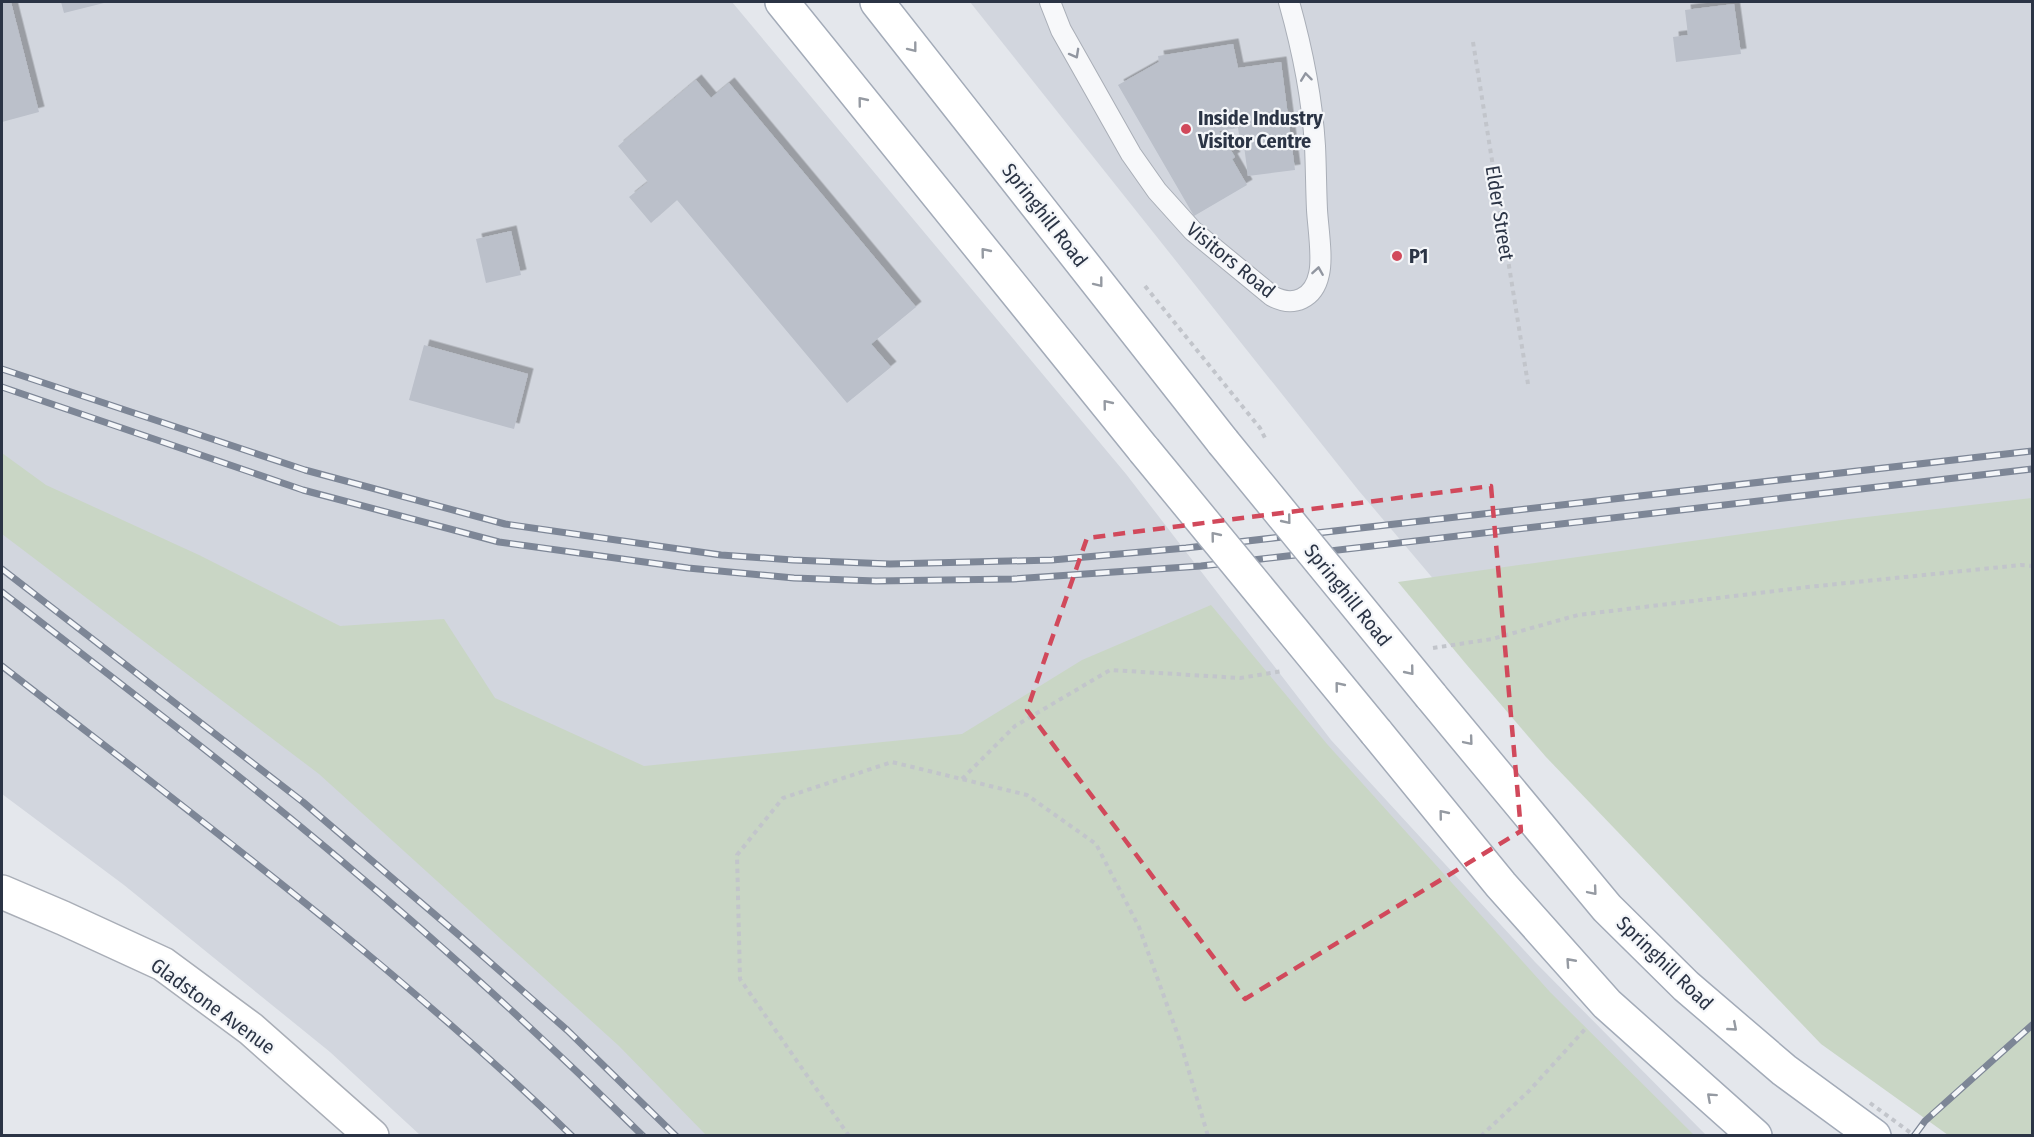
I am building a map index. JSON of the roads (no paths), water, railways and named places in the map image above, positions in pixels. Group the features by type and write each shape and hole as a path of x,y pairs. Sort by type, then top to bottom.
{"main road":[{"path":"782,2 1144,450 1502,885 1607,1004 1755,1136"},
{"name":"Springhill Road","path":"877,2 1223,442 1607,908 1686,986 1784,1070 1874,1136"},
{"name":"Gladstone Avenue","path":"2,892 163,964 251,1029 372,1136"}],"lane":[{"name":"Visitors Road","path":"1050,2 1061,30 1131,154 1157,191 1193,231 1272,296 1279,300 1294,302 1314,290 1320,267 1315,145 1304,57 1289,2"}],"railway":[{"path":"2,369 305,470 505,524 721,555 890,564 1052,560 1186,548 2032,451"},
{"path":"2,387 303,490 499,542 688,568 794,578 876,581 1013,579 1201,566 2032,469"},
{"path":"2,569 303,802 567,1030 676,1136"},
{"path":"2,592 213,756 416,924 569,1064 643,1136"},
{"path":"2,666 221,836 365,952 505,1073 572,1136"},
{"path":"1914,1136 1925,1121 2032,1025"}],"place":[{"name":"Inside Industry Visitor Centre","path":"1186,129"},
{"name":"P1","path":"1397,256"}]}
